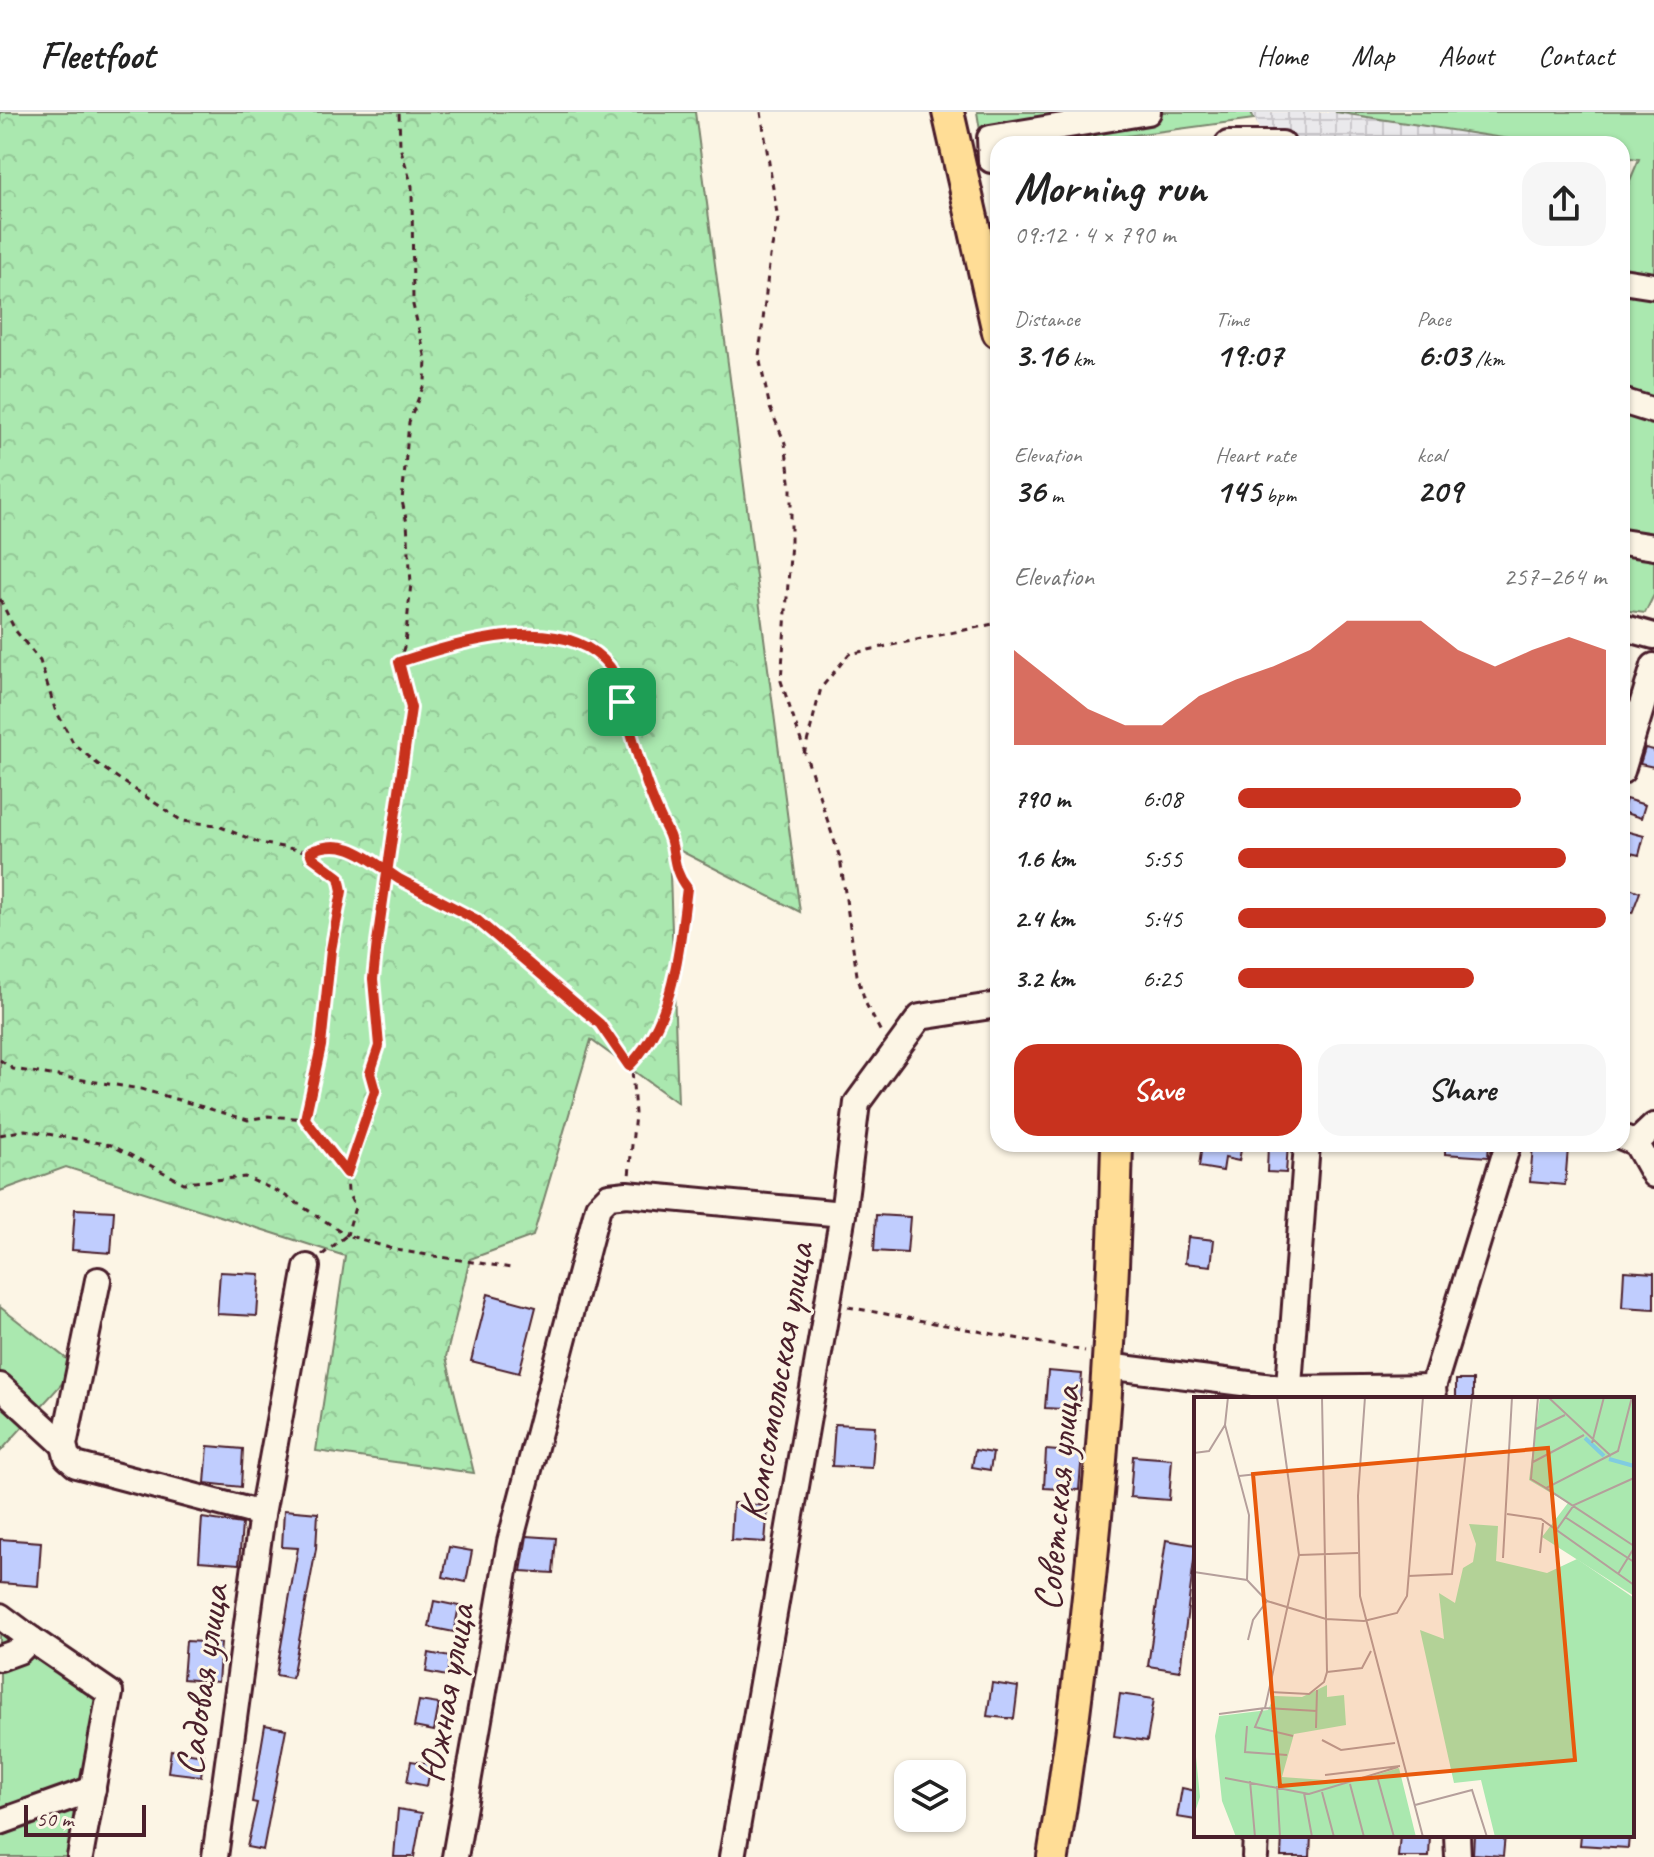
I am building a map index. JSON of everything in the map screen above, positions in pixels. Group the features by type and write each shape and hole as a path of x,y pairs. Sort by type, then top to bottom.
{"main road":[{"path":"948,112 958,163 990,277"},
{"name":"Советская улица","path":"1053,1857 1080,1686 1102,1430 1100,1359 1114,1277 1117,1152"}],"street":[{"path":"1000,136 1110,115 1148,112"},
{"path":"958,163 990,160"},
{"path":"1630,282 1654,286"},
{"path":"1630,404 1654,411"},
{"path":"1630,543 1654,547"},
{"path":"1630,629 1654,636"},
{"path":"1630,745 1654,666"},
{"name":"Комсомольская улица","path":"732,1857 843,1214 857,1103 920,1017 990,1006"},
{"path":"1630,1139 1654,1126"},
{"path":"1630,1141 1654,1175"},
{"path":"1289,1394 1306,1152"},
{"path":"1100,1359 1289,1394 1433,1393 1506,1152"},
{"path":"627,1194 843,1214"},
{"name":"Южная улица","path":"455,1857 510,1542 598,1207 609,1196 627,1194"},
{"name":"Садовая улица","path":"215,1857 262,1514 307,1267"},
{"path":"98,1280 64,1445 67,1457 76,1465 262,1514"},
{"path":"1,1389 64,1445"},
{"path":"0,1616 110,1693 80,1857"},
{"path":"0,1658 19,1651 31,1639"},
{"path":"0,1822 93,1789"},
{"path":"1255,1857 1256,1837"},
{"path":"1457,1837 1458,1857"}],"path":[{"path":"307,1267 347,1235 355,1207 348,1193 347,1173 375,1091 370,1073 379,1046 373,979 411,708 399,662 405,644 411,583 403,483 409,422 425,382 426,359 413,305 412,186 400,147 399,112"},
{"path":"761,112 778,220 770,256 759,357 770,408 785,443 791,488 791,542 781,681 840,858 857,975 866,1004 884,1038 884,1065"},
{"path":"0,599 15,630 40,661 55,709 74,744 100,766 182,821 216,825 260,843 310,852 323,845 346,844 389,872 477,920 600,1024 629,1066 635,1114 627,1194"},
{"path":"804,756 821,688 849,654 990,625"},
{"path":"399,662 459,642 551,633 590,651 611,668 645,784 668,832 677,876 687,888 670,996 650,1042 629,1066"},
{"path":"305,1119 321,1046 331,950 342,891 339,877 312,857 310,852"},
{"path":"0,1060 13,1069 141,1089 248,1120 268,1116 305,1119 347,1173"},
{"path":"0,1135 25,1130 111,1145 184,1183 245,1177 281,1193 347,1235 396,1250 511,1268"},
{"path":"827,1303 1100,1359"}],"shaded area":[{"path":"1252,112 1335,112 1490,136 1262,136"}],"green space":[{"path":"0,112 695,112 800,912 669,845 678,1103 591,1040 533,1236 470,1259 446,1357 474,1473 316,1451 345,1256 66,1167 0,1191"},
{"path":"977,112 1251,112 1254,119 1126,136 990,136 990,150 984,155"},
{"path":"1335,112 1654,112 1654,595 1645,613 1630,611 1630,180 1639,159 1630,158 1630,136 1490,136"},
{"path":"0,1307 77,1367 0,1452"},
{"path":"0,1606 119,1691 83,1857 0,1857"}],"building":[{"path":"1645,748 1654,750 1654,767 1640,764"},
{"path":"1630,800 1645,805 1641,818 1630,815"},
{"path":"1630,832 1644,836 1639,855 1630,853"},
{"path":"1630,888 1640,892 1630,912"},
{"path":"1201,1152 1241,1152 1239,1161 1225,1158 1223,1171 1199,1167"},
{"path":"1268,1152 1287,1152 1286,1173 1267,1172"},
{"path":"1445,1152 1488,1152 1488,1157"},
{"path":"1532,1152 1568,1152 1565,1185 1530,1182"},
{"path":"75,1209 114,1211 111,1253 72,1250"},
{"path":"876,1215 910,1217 907,1253 874,1251"},
{"path":"1188,1237 1214,1240 1211,1266 1185,1263"},
{"path":"1624,1271 1654,1273 1654,1309 1622,1307"},
{"path":"220,1272 260,1274 257,1316 217,1314"},
{"path":"488,1294 536,1307 519,1373 471,1361"},
{"path":"1048,1371 1082,1374 1079,1410 1045,1408"},
{"path":"1456,1380 1473,1380 1473,1397 1456,1397"},
{"path":"835,1424 875,1426 872,1468 832,1466"},
{"path":"208,1446 243,1449 241,1487 205,1483"},
{"path":"975,1450 993,1453 990,1470 972,1467"},
{"path":"1046,1450 1082,1453 1079,1490 1044,1488"},
{"path":"1133,1456 1172,1459 1169,1500 1130,1497"},
{"path":"733,1503 768,1506 765,1542 731,1540"},
{"path":"284,1510 318,1513 316,1549 292,1678 276,1675 298,1548 282,1547"},
{"path":"202,1518 242,1524 239,1564 199,1561"},
{"path":"527,1536 556,1538 553,1573 521,1571"},
{"path":"0,1539 41,1542 38,1586 0,1583"},
{"path":"1166,1540 1194,1545 1180,1671 1148,1666"},
{"path":"449,1547 472,1551 466,1582 443,1577"},
{"path":"434,1601 459,1606 454,1632 429,1627"},
{"path":"186,1641 221,1643 218,1682 183,1679"},
{"path":"429,1653 450,1657 447,1676 426,1672"},
{"path":"992,1683 1018,1687 1014,1719 987,1716"},
{"path":"1120,1694 1154,1699 1147,1741 1114,1736"},
{"path":"419,1701 439,1704 434,1731 414,1727"},
{"path":"265,1725 286,1729 263,1850 247,1847 257,1803 252,1802"},
{"path":"171,1750 204,1755 201,1776 168,1772"},
{"path":"411,1761 431,1764 427,1786 407,1782"},
{"path":"1182,1788 1194,1791 1194,1820 1177,1817"},
{"path":"398,1809 422,1813 414,1857 394,1857"},
{"path":"1282,1837 1311,1837 1310,1857 1281,1857"},
{"path":"1400,1837 1430,1837 1429,1857 1398,1857"},
{"path":"1474,1837 1505,1837 1503,1856 1473,1854"},
{"path":"1581,1837 1629,1837 1628,1848 1580,1845"}],"route":[{"path":"622,702 611,668 590,651 551,633 459,642 399,662 411,708 398,781 389,872 373,979 379,1020 379,1046 370,1073 375,1091 347,1173 343,1163 305,1119 321,1046 331,950 342,891 339,877 326,864 312,857 310,852 323,845 346,844 389,872 399,879 477,920 600,1024 629,1066 650,1042 670,996 687,888 677,876 668,832 661,823 645,784 622,702"}]}
